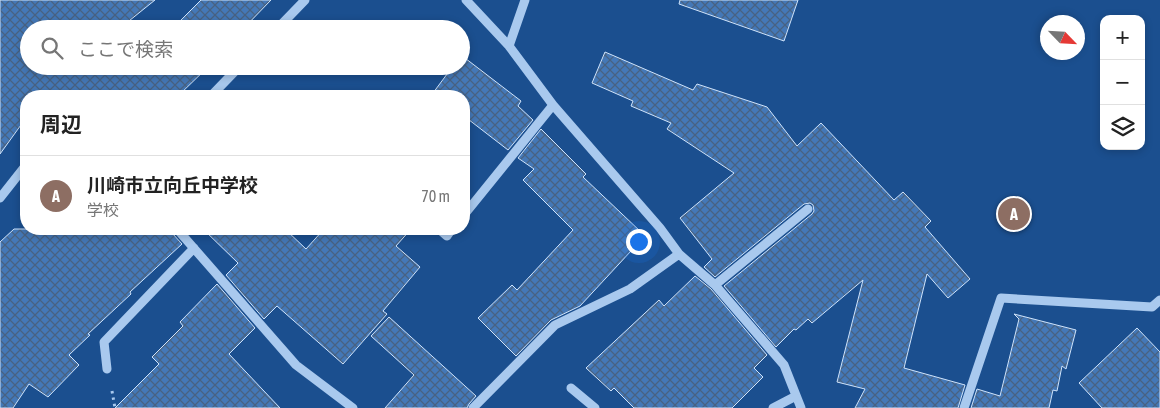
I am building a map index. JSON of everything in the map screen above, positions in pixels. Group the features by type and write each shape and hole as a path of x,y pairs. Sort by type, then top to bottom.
{"street":[{"path":"286,20 305,0"},
{"path":"466,0 509,46 553,105 660,228 679,254 715,285 784,365 802,408"},
{"path":"509,46 525,0"},
{"path":"217,90 231,75"},
{"path":"470,208 553,105"},
{"path":"0,198 20,173"},
{"path":"715,285 808,209"},
{"path":"182,235 296,365 353,408"},
{"path":"107,369 104,342 194,248"},
{"path":"472,408 555,325 630,289 679,254"},
{"path":"964,408 1001,298 1152,307 1160,300"},
{"path":"571,388 595,408"},
{"path":"773,408 796,396"}],"building":[{"path":"0,0 155,0 130,20 20,20 20,75 200,75 184,90 20,90 20,126 0,154"},
{"path":"201,0 271,0 252,20 181,20"},
{"path":"680,0 798,0 784,41 679,4"},
{"path":"605,52 693,90 697,84 767,107 797,146 821,123 894,200 903,192 931,221 925,227 970,279 948,298 927,274 904,368 965,385 958,408 855,408 865,389 837,382 863,280 812,323 808,319 796,330 794,329 776,347 724,286 812,214 814,211 813,205 810,203 804,204 715,277 704,267 712,259 680,218 734,173 667,129 671,123 631,106 633,101 592,83"},
{"path":"470,62 521,101 518,106 533,120 508,150 470,121 470,90 435,90 446,75 470,75"},
{"path":"541,129 586,174 583,177 641,232 627,247 631,251 580,306 551,320 516,356 478,318 512,285 517,290 573,230 523,180 534,169 518,158"},
{"path":"14,229 20,229 20,235 174,235 182,244 130,292 131,294 88,334 90,335 69,355 79,365 48,397 29,384 13,408 0,408 0,242"},
{"path":"209,235 291,235 306,249 319,235 406,235 396,246 420,267 383,311 387,314 343,364 277,306 264,319 226,275 238,263"},
{"path":"695,276 711,289 767,355 754,368 763,377 732,408 634,408 614,388 611,391 586,368 659,300 664,306"},
{"path":"217,284 255,328 229,354 280,408 115,408 159,364 152,357 183,326 180,322"},
{"path":"1014,314 1076,330 1066,369 1062,366 1057,391 1053,390 1049,408 971,408 977,389 1000,396 1019,319"},
{"path":"389,317 476,396 467,408 385,408 414,375 371,336"},
{"path":"1137,328 1160,352 1160,408 1102,408 1079,383"}],"place":[{"name":"川崎市立向丘中学校","path":"1014,214"}]}
